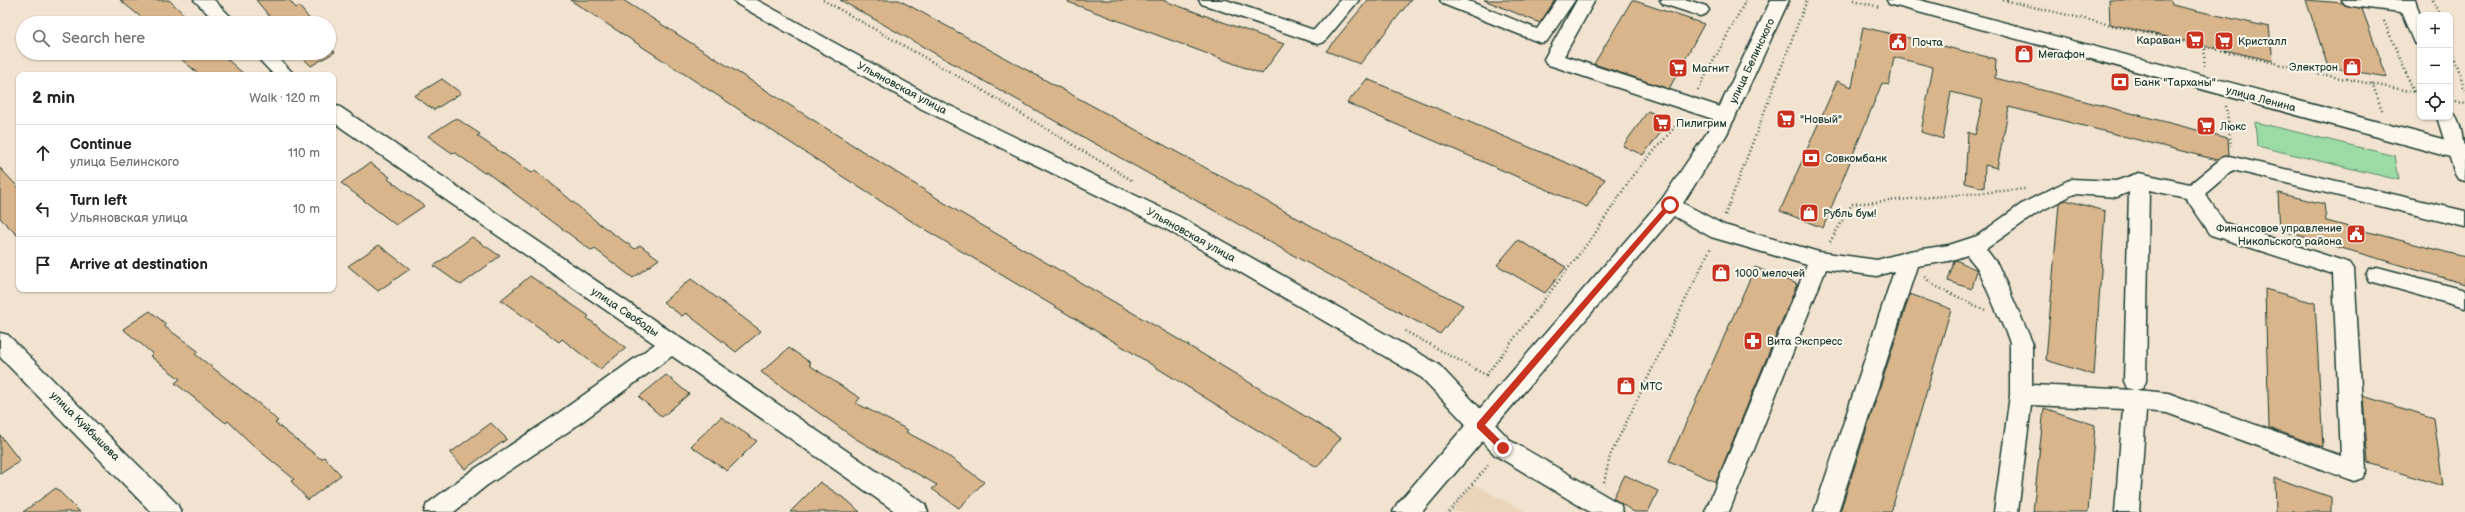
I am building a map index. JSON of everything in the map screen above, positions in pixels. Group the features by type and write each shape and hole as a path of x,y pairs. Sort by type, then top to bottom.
{"main road":[{"name":"улица Белинского","path":"1406,512 1670,205 1717,134 1780,0"},
{"name":"улица Ленина","path":"1896,0 2462,152"},
{"name":"улица Куйбышева","path":"0,342 168,512"}],"street":[{"path":"203,0 220,16"},
{"name":"Ульяновская улица","path":"742,0 929,104 1173,223 1424,367 1458,399 1480,426 1503,448 1605,509"},
{"path":"1208,0 1318,38 1350,0"},
{"path":"1449,0 1541,37 1566,0"},
{"path":"1586,0 1553,59 1726,116"},
{"path":"1669,0 1700,10"},
{"path":"2350,0 2376,3 2407,3 2417,31"},
{"path":"270,60 283,72"},
{"name":"улица Свободы","path":"336,114 916,512"},
{"path":"2448,120 2462,152 2465,174"},
{"path":"2193,192 2230,163 2233,163 2465,219"},
{"path":"1670,205 1718,231 1819,260 1877,268 1908,259 1949,253 1984,242 2030,208 2071,186 2117,188 2139,180 2193,192 2218,229 2343,269 2354,471 2135,390 2021,396"},
{"path":"2127,512 2135,390 2139,180"},
{"path":"1971,246 1987,265 2021,342 2021,396 2006,512"},
{"path":"1826,512 1908,259"},
{"path":"1717,512 1819,260"},
{"path":"2377,275 2465,299"},
{"path":"436,512 478,479 561,424 672,344"}],"path":[{"path":"823,0 982,90 1136,183"},
{"path":"1403,330 1486,375 1594,235 1634,175 1680,122 1746,0"},
{"path":"1605,509 1610,456 1718,231 1807,0"},
{"path":"2006,0 2335,77 2417,92"},
{"path":"2433,0 2438,12"},
{"path":"2376,3 2414,92"},
{"path":"2451,48 2465,90"},
{"path":"2226,104 2233,163"},
{"path":"1819,260 1852,204 2027,188"},
{"path":"1908,259 1933,286 2013,323"},
{"path":"1449,512 1503,448"}],"shaded area":[{"path":"1473,484 1526,512 1452,512"}],"green space":[{"path":"2255,122 2395,156 2399,180 2257,146"}],"building":[{"path":"120,0 169,0 186,16 139,16"},
{"path":"256,0 289,0 296,8 299,6 307,16 269,16"},
{"path":"570,0 623,0 959,212 1171,335 1341,438 1317,467 1128,350 919,226"},
{"path":"840,0 899,0 1341,242 1463,305 1440,334 1300,259"},
{"path":"1069,0 1162,0 1284,44 1262,74 1068,2"},
{"path":"1368,0 1411,0 1360,64 1326,51"},
{"path":"1484,0 1555,0 1540,23"},
{"path":"1632,0 1704,24 1669,89 1594,64"},
{"path":"2109,0 2171,0 2172,5 2269,27 2273,61 2110,24"},
{"path":"2306,0 2343,3 2362,9 2387,77 2328,67"},
{"path":"1863,27 1996,59 1995,78 2228,138 2229,155 2217,160 2009,107 1997,168 1985,165 1984,188 1965,183 1968,132 1975,135 1983,100 1951,92 1943,139 1921,132 1933,67 1894,57 1889,85 1882,83 1823,228 1780,211 1837,81 1852,87"},
{"path":"182,60 228,60 242,72 196,72"},
{"path":"305,60 321,60 311,66"},
{"path":"442,79 461,93 434,110 414,96"},
{"path":"1367,79 1605,179 1587,207 1347,103"},
{"path":"1648,111 1670,121 1643,155 1623,146"},
{"path":"456,118 480,134 477,136 532,173 535,170 597,222 635,249 640,245 659,259 633,278 595,249 592,251 486,172 484,173 428,136"},
{"path":"370,163 390,177 388,179 424,206 396,225 341,183"},
{"path":"0,168 16,185 16,234 0,218"},
{"path":"2278,193 2324,204 2326,221 2465,257 2465,284 2280,230"},
{"path":"2066,200 2105,211 2094,375 2046,360 2059,203"},
{"path":"472,237 500,256 461,285 434,266"},
{"path":"1518,240 1566,267 1545,293 1497,265"},
{"path":"379,245 410,269 378,291 348,266"},
{"path":"1956,260 1977,270 1972,289 1948,281 1954,261"},
{"path":"1755,267 1797,284 1716,482 1669,461"},
{"path":"530,276 589,316 587,318 626,348 600,369 562,339 559,342 501,300"},
{"path":"691,279 761,331 736,352 686,313 682,316 663,302"},
{"path":"2265,289 2315,303 2323,447 2269,428"},
{"path":"1910,294 1951,309 1891,512 1840,512"},
{"path":"150,311 166,324 164,326 198,351 195,354 263,407 278,421 275,423 321,459 324,457 341,475 308,500 291,481 294,479 255,447 228,421 226,423 175,383 180,379 150,356 153,354 123,329"},
{"path":"789,348 811,363 809,365 860,398 856,403 908,430 906,432 940,450 984,482 959,508 932,489 937,485 856,439 761,372"},
{"path":"666,375 689,394 662,417 639,397"},
{"path":"2363,396 2434,418 2443,486 2368,463"},
{"path":"2044,408 2095,425 2088,512 2033,512"},
{"path":"721,417 757,441 727,471 691,446"},
{"path":"491,423 507,439 465,469 450,453"},
{"path":"0,435 20,461 0,474"},
{"path":"1625,475 1658,491 1648,512 1634,512 1613,498"},
{"path":"2275,478 2331,497 2331,512 2276,512"},
{"path":"820,482 848,501 860,512 790,512"},
{"path":"56,488 80,512 23,512"}],"place":[{"name":"Караван","path":"2195,40"},
{"name":"Кристалл","path":"2224,41"},
{"name":"Почта","path":"1898,42"},
{"name":"Мегафон","path":"2024,54"},
{"name":"Электрон","path":"2352,67"},
{"name":"Магнит","path":"1678,68"},
{"name":"Банк \"Тарханы\"","path":"2120,82"},
{"name":"\"Новый\"","path":"1786,119"},
{"name":"Пилигрим","path":"1662,123"},
{"name":"Люкс","path":"2206,126"},
{"name":"Совкомбанк","path":"1811,158"},
{"name":"Рубль бум!","path":"1809,213"},
{"name":"Финансовое управление Никольского района","path":"2356,234"},
{"name":"1000 мелочей","path":"1721,273"},
{"name":"Вита Экспресс","path":"1753,341"},
{"name":"МТС","path":"1626,386"}],"route":[{"path":"1503,448 1480,426 1670,205"}]}
